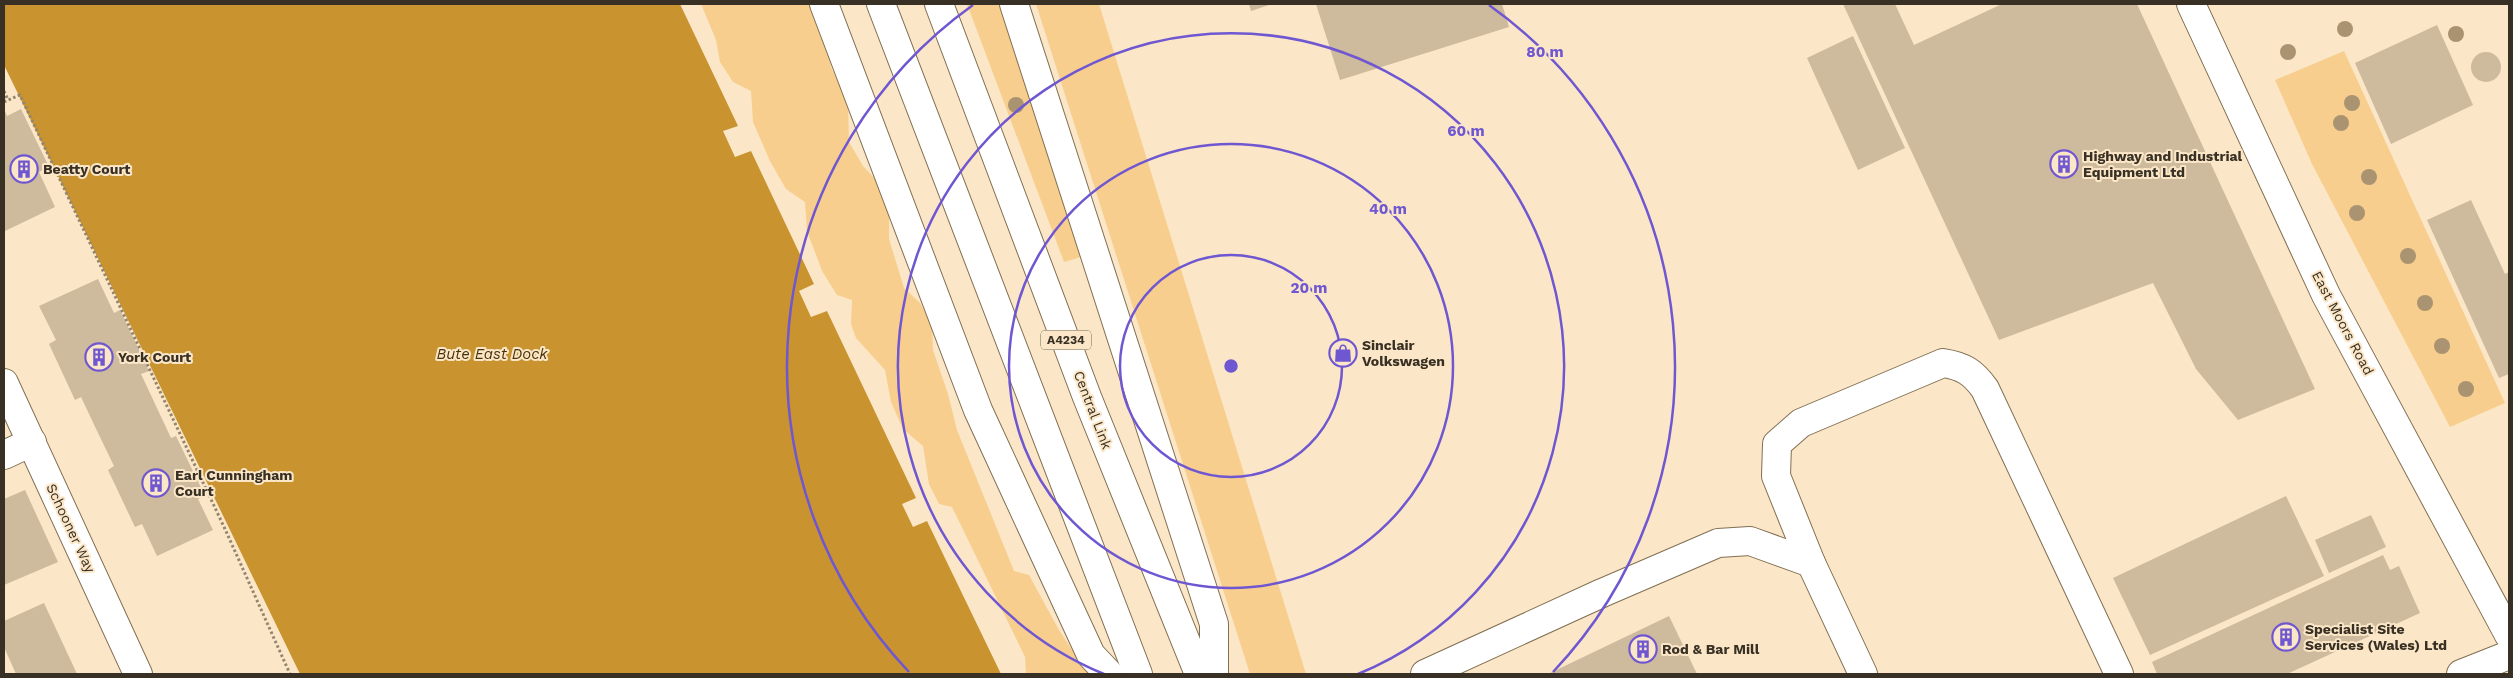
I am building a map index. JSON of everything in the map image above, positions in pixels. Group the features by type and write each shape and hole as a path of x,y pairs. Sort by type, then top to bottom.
{"main road":[{"path":"824,4 978,410 1091,656 1109,674"},
{"path":"881,4 1138,674"},
{"name":"Central Link","path":"940,4 1087,397 1199,674"},
{"path":"1014,4 1214,624 1214,674"},
{"name":"East Moors Road","path":"2191,4 2326,295 2509,635"},
{"path":"1863,674 1811,563 1776,476 1777,444 1801,423 1943,363 1960,366 1974,374 1985,389 2119,674"},
{"name":"Schooner Way","path":"4,383 138,674"},
{"path":"4,455 32,442"},
{"path":"1425,674 1602,593 1718,543 1750,541 1811,563"},
{"path":"2461,674 2509,655"}],"path":[{"path":"4,91 8,100"},
{"path":"4,102 20,95 225,530 290,674"}],"shaded area":[{"path":"701,4 814,4 826,38 831,67 848,103 849,142 863,166 879,183 889,203 889,239 904,288 920,303 932,324 933,350 948,394 957,430 1014,571 1029,575 1059,630 1088,674 1026,674 1025,657 952,507 939,504 929,484 923,446 903,429 891,402 885,370 856,338 851,324 852,300 837,295 822,271 807,231 805,202 786,189 770,161 753,122 751,91 733,82 720,62 716,40"},
{"path":"967,4 1003,4 1081,257 1064,262"},
{"path":"1036,4 1099,4 1306,674 1250,674"},
{"path":"2344,51 2505,403 2450,427 2312,164 2275,80"}],"water":[{"name":"Bute East Dock","path":"4,4 680,4 738,126 723,131 735,157 751,151 814,284 799,291 811,317 827,311 916,498 902,504 913,527 927,521 1001,674 300,674 4,65"}],"building":[{"path":"1249,4 1272,4 1251,11"},
{"path":"1316,4 1502,4 1509,27 1340,80"},
{"name":"Highway and Industrial Equipment Ltd","path":"1843,4 1895,4 1914,45 2002,4 2137,4 2315,389 2238,420 2196,369 2153,283 1999,340"},
{"path":"2437,25 2473,105 2391,144 2355,63"},
{"path":"1853,36 1905,148 1858,170 1807,58"},
{"path":"2486,52 2497,56 2501,67 2497,78 2486,82 2475,78 2471,67 2475,56"},
{"name":"Beatty Court","path":"4,109 7,116 21,109 49,167 39,172 55,207 5,231"},
{"path":"2471,200 2505,274 2509,272 2509,374 2499,378 2427,220"},
{"path":"98,279 114,313 120,310 149,371 141,374 171,438 176,436 205,496 198,499 213,530 157,556 142,524 135,527 108,470 114,466 81,397 75,400 49,344 56,340 39,306"},
{"path":"25,490 58,562 4,585 4,499"},
{"path":"2286,496 2324,576 2150,655 2113,578"},
{"path":"2371,515 2386,547 2329,573 2315,540"},
{"name":"Specialist Site Services (Wales) Ltd","path":"2383,555 2390,570 2399,566 2420,613 2287,674 2157,674 2152,662"},
{"path":"44,603 77,674 16,674 4,647 4,621"},
{"name":"Rod & Bar Mill","path":"1669,616 1697,674 1548,674 1621,639"}],"place":[{"name":"Highway and Industrial Equipment Ltd","path":"2064,164"},
{"name":"Beatty Court","path":"24,169"},
{"name":"Sinclair Volkswagen","path":"1343,353"},
{"name":"York Court","path":"99,357"},
{"name":"Earl Cunningham Court","path":"156,483"},
{"name":"Specialist Site Services (Wales) Ltd","path":"2286,637"},
{"name":"Rod & Bar Mill","path":"1643,649"}]}
